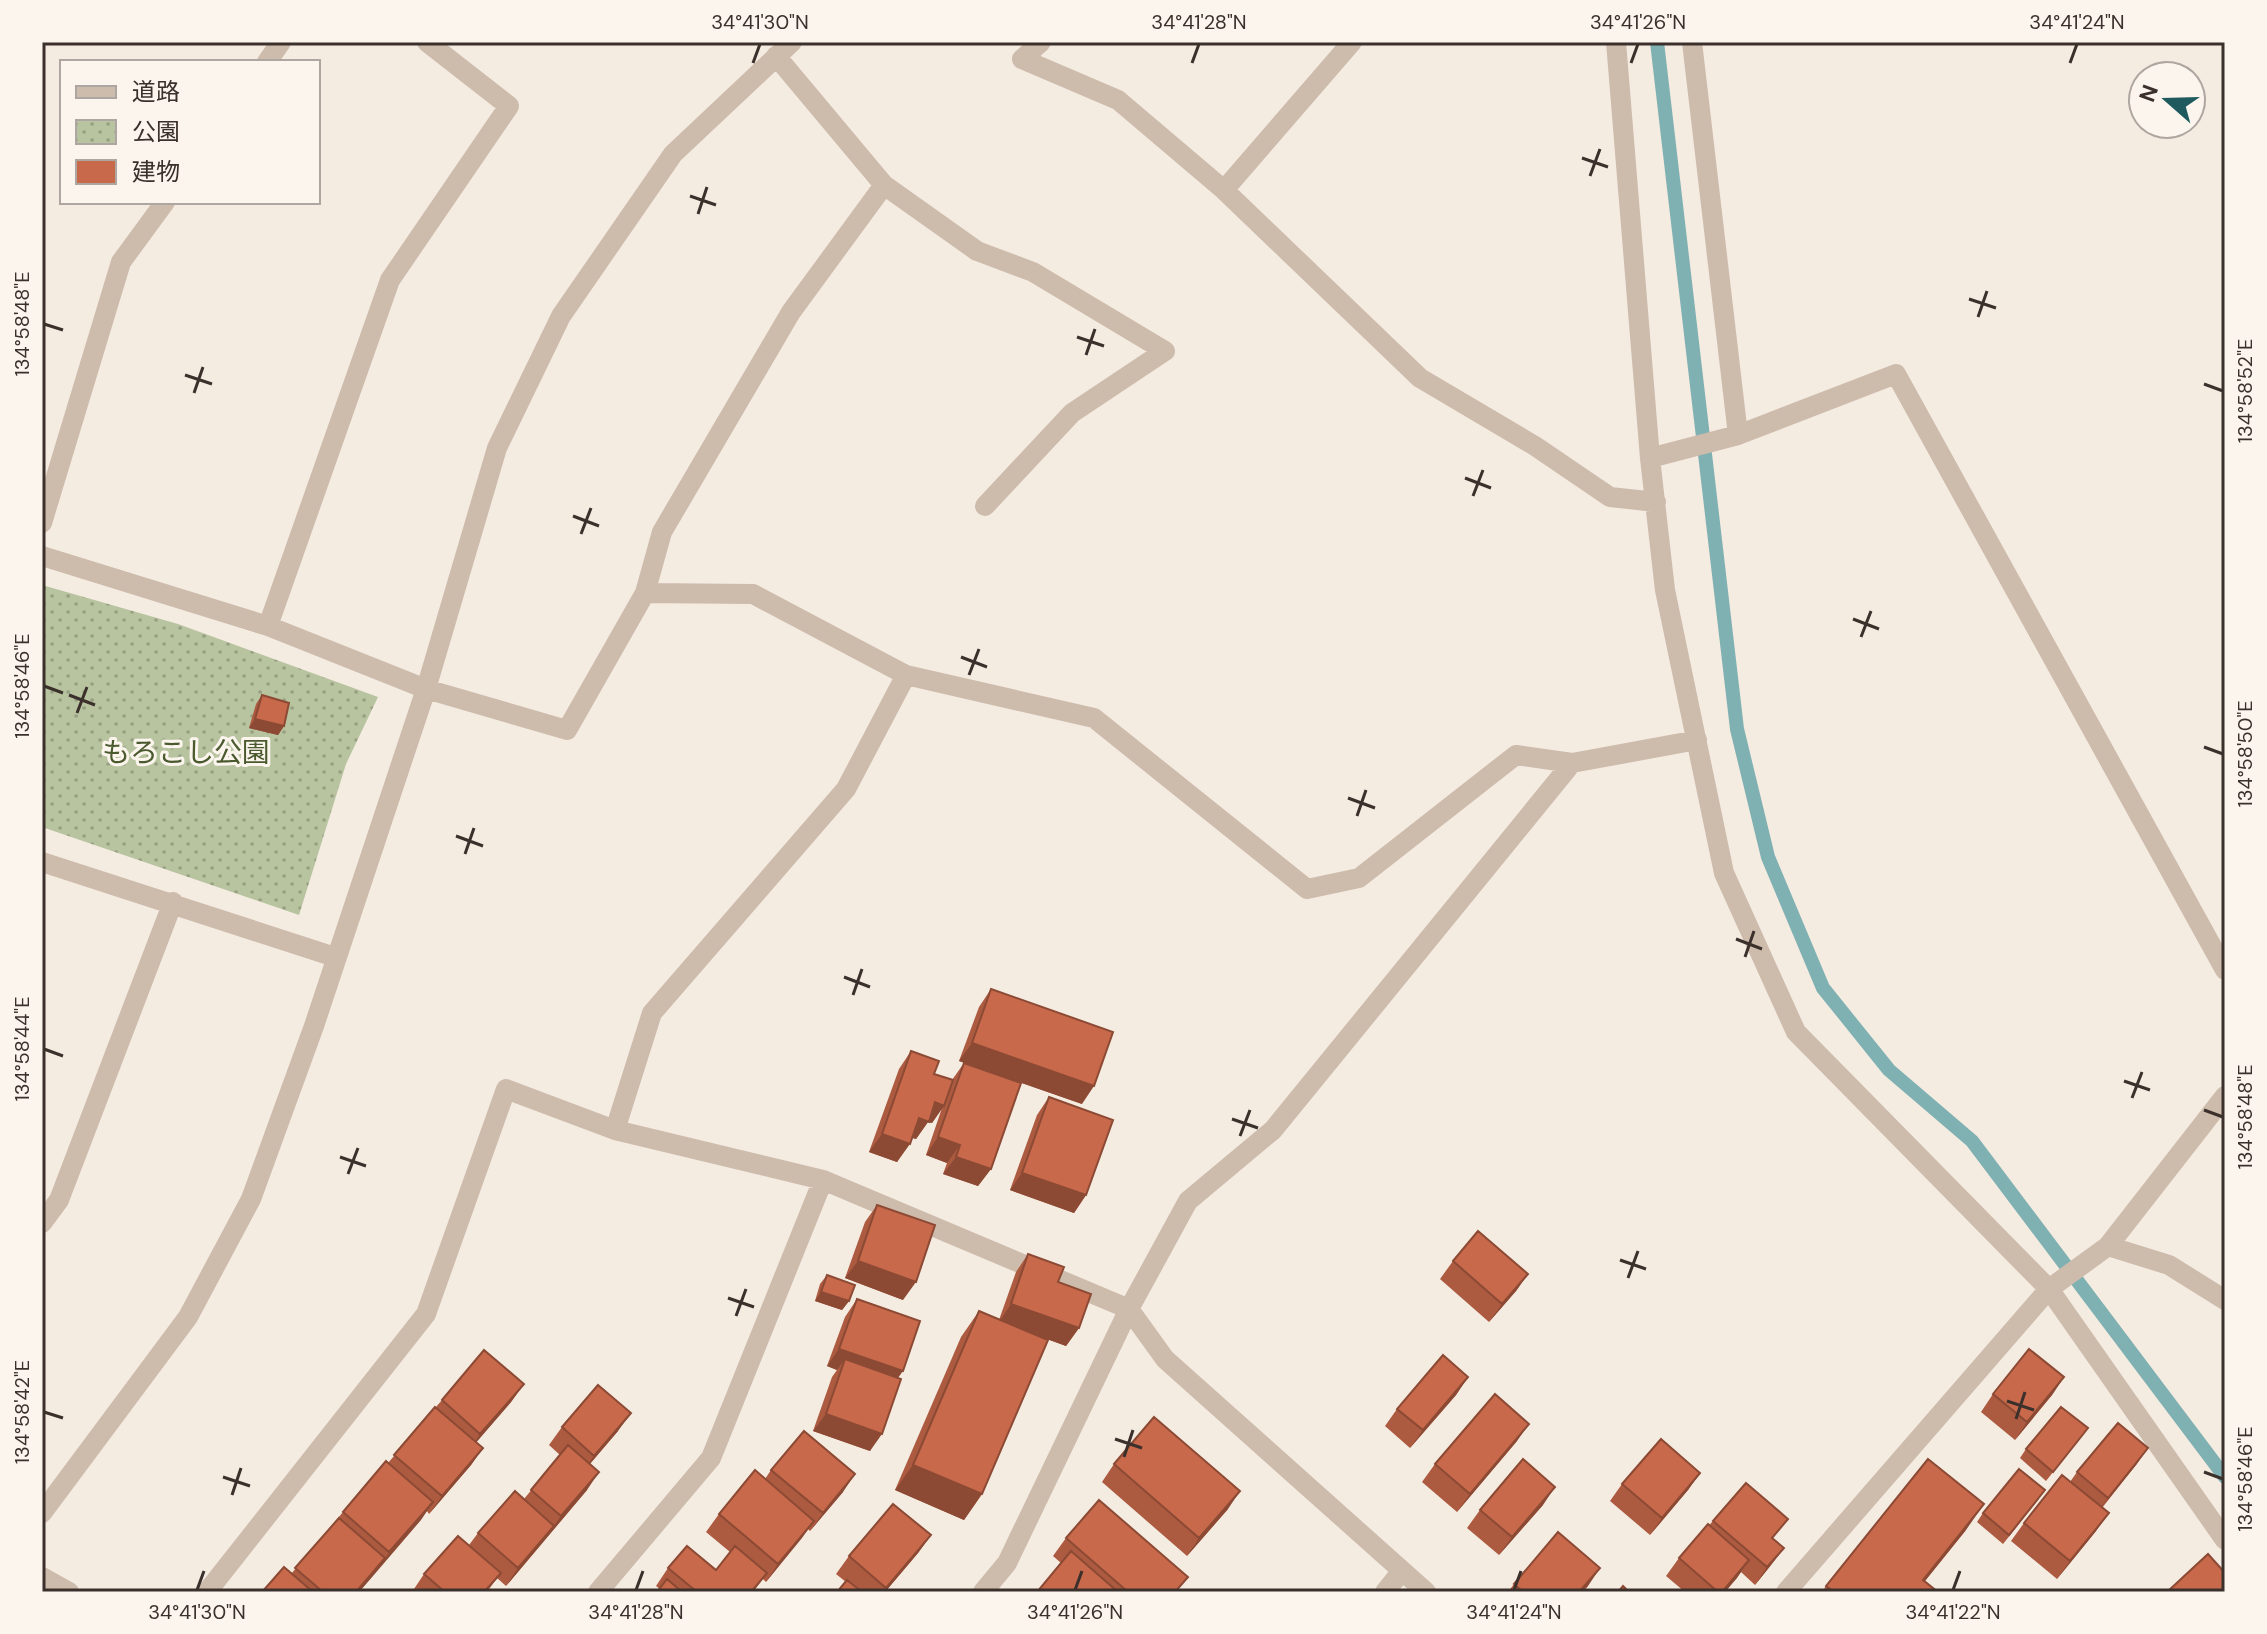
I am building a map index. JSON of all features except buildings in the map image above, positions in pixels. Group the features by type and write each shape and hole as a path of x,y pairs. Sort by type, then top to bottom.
{"street":[{"path":"268,60 281,42"},
{"path":"268,626 390,280 509,106 427,42"},
{"path":"1041,42 1022,59 1118,100 1224,190 1420,378 1535,446 1610,497 1656,502"},
{"path":"1224,190 1352,42"},
{"path":"1616,42 1650,458 1665,590 1724,873 1796,1032 2049,1289 2225,1540"},
{"path":"1692,42 1738,435"},
{"path":"42,1513 188,1317 251,1199 426,689 497,448 561,316 673,154 784,49 884,185 977,251 1033,272 1165,351 1072,413 985,506"},
{"path":"42,556 268,626 426,689 567,730 645,593 662,532 791,312 884,185"},
{"path":"42,523 121,262 164,204"},
{"path":"1650,458 1738,435 1896,374 2225,970"},
{"path":"645,593 753,594 906,675 1094,718 1307,889 1359,878 1516,755 1572,763 1697,740"},
{"path":"615,1130 652,1013 846,789 906,675"},
{"path":"983,1592 1007,1563 1129,1309 1188,1201 1273,1130 1572,763"},
{"path":"42,862 335,957"},
{"path":"42,1223 59,1200 173,902"},
{"path":"207,1592 426,1314 506,1089 615,1130 823,1180 1129,1309 1165,1359 1426,1592"},
{"path":"1786,1592 2049,1289 2108,1246 2225,1096"},
{"path":"598,1592 711,1458 823,1180"},
{"path":"2108,1246 2169,1265 2225,1300"},
{"path":"1385,1592 1401,1572"},
{"path":"42,1577 69,1592"}],"green space":[{"name":"もろこし公園","path":"42,585 178,624 378,697 346,764 299,915 42,827"}],"waterway":[{"path":"1657,42 1737,729 1768,857 1823,988 1889,1070 1972,1141 2225,1477"}]}
